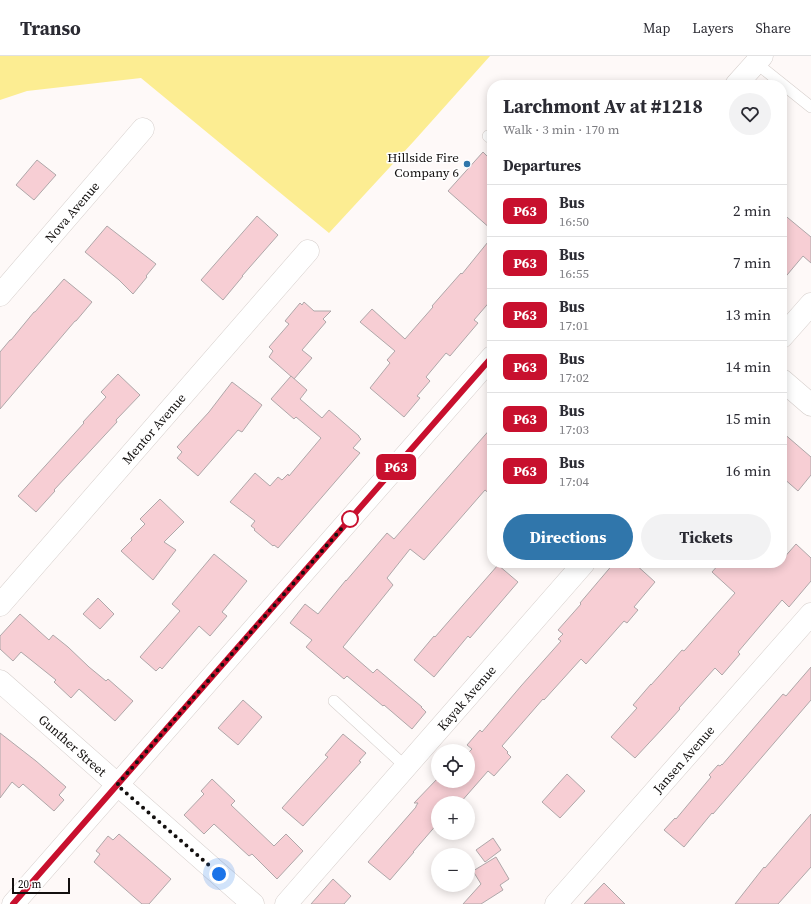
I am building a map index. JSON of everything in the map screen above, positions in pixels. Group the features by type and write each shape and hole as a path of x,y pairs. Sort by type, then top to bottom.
{"street":[{"path":"741,80 759,60"},
{"name":"Nova Avenue","path":"0,295 143,129"},
{"name":"Mentor Avenue","path":"0,605 308,251"},
{"path":"787,331 811,304"},
{"path":"13,904 487,363"},
{"path":"787,384 811,405"},
{"name":"Kayak Avenue","path":"286,904 580,568"},
{"name":"Jansen Avenue","path":"556,904 811,614"},
{"name":"Gunther Street","path":"0,681 253,904"}],"lane":[{"path":"759,60 781,80"},
{"path":"787,86 811,108"},
{"path":"334,701 406,767"}],"shaded area":[{"path":"0,56 490,56 329,233 141,78 27,91 0,100"}],"building":[{"path":"483,152 487,156 487,226 448,191"},
{"path":"37,160 56,175 34,200 16,185"},
{"path":"257,216 278,235 223,300 201,280"},
{"path":"787,217 811,237 811,263 803,256 787,275"},
{"path":"107,226 156,264 133,294 119,280 85,252"},
{"path":"487,243 487,305 474,320 478,323 450,356 446,353 426,377 430,381 417,396 420,398 404,417 370,388 390,363 387,360 395,351 360,322 372,309 405,339 433,307 432,306 461,273 462,274"},
{"path":"64,279 92,302 0,409 0,352"},
{"path":"304,302 314,311 331,311 323,319 326,322 302,350 312,358 294,379 269,357 273,351 269,347 289,324 285,321 300,303 302,305"},
{"path":"118,374 140,395 116,420 117,422 54,490 55,491 36,512 18,496 106,397 101,392"},
{"path":"291,376 307,390 300,399 322,418 329,410 359,436 361,439 353,448 360,453 278,548 274,545 273,546 254,530 255,529 251,526 255,521 230,502 255,473 270,486 278,477 282,480 288,474 289,476 321,438 296,417 294,419 271,399"},
{"path":"232,382 262,405 242,432 238,430 198,476 177,458 182,452 177,447 209,412"},
{"path":"487,433 487,492 485,490 424,560 410,549 387,578 393,585 343,647 373,673 377,669 422,707 426,712 412,729 347,676 344,679 306,647 312,640 290,623 305,604 318,614 387,533 394,539"},
{"path":"787,436 811,457 811,475 798,491 787,481"},
{"path":"160,499 184,522 164,542 176,550 153,580 121,551 145,524 140,519"},
{"path":"796,544 811,558 811,581 789,607 782,600 738,652 740,654 722,675 715,668 635,758 611,737 637,708 633,705 651,684 682,650 684,651 735,593 712,572 716,568 787,568 787,554"},
{"path":"214,554 247,581 222,612 227,616 210,636 199,626 162,669 160,667 156,671 140,657 180,611 172,604"},
{"path":"495,568 502,568 518,582 470,638 468,636 434,677 414,660 434,636 435,637"},
{"path":"610,568 640,568 655,582 634,607 638,610 627,623 624,621 586,664 581,659 544,700 543,699 502,746 511,757 494,776 488,771 475,786 475,744 468,744 480,730 482,732 561,641 558,639 563,634 558,630 581,604 580,603"},
{"path":"98,598 114,614 100,629 83,614"},
{"path":"20,614 49,640 53,635 89,667 106,681 108,679 133,701 115,721 79,689 71,698 54,682 56,680 21,652 13,661 0,649 0,636"},
{"path":"811,667 811,700 684,847 664,830 675,818 676,819 711,777 709,775 718,765 722,765 783,694 786,696"},
{"path":"243,700 262,717 238,745 218,728"},
{"path":"0,733 66,787 59,795 64,800 54,811 23,784 19,788 12,782 0,798"},
{"path":"343,734 366,753 359,761 361,762 303,826 282,808 328,757 325,755"},
{"path":"567,774 585,791 560,818 542,802"},
{"path":"212,779 235,801 231,805 274,846 286,834 303,851 277,879 252,854 249,856 214,824 204,834 184,815 204,794 201,791"},
{"path":"431,785 431,788 473,788 466,796 431,796 431,831 390,880 368,862 416,807 418,803 414,803"},
{"path":"811,814 811,867 778,904 735,904 764,867 765,868"},
{"path":"119,834 171,879 149,904 142,904 94,862 100,854 96,851 108,836 113,840"},
{"path":"493,838 501,850 485,862 476,850"},
{"path":"496,857 509,879 500,885 503,890 481,904 463,904 481,884 475,874 475,870"},
{"path":"333,879 351,896 344,904 311,904"},
{"path":"604,883 625,904 584,904"}],"bus line":[{"name":"P63","path":"13,904 487,363"}],"place":[{"name":"Hillside Fire Company 6","path":"467,164"}],"route":[{"path":"219,874 117,785 350,519"}]}
